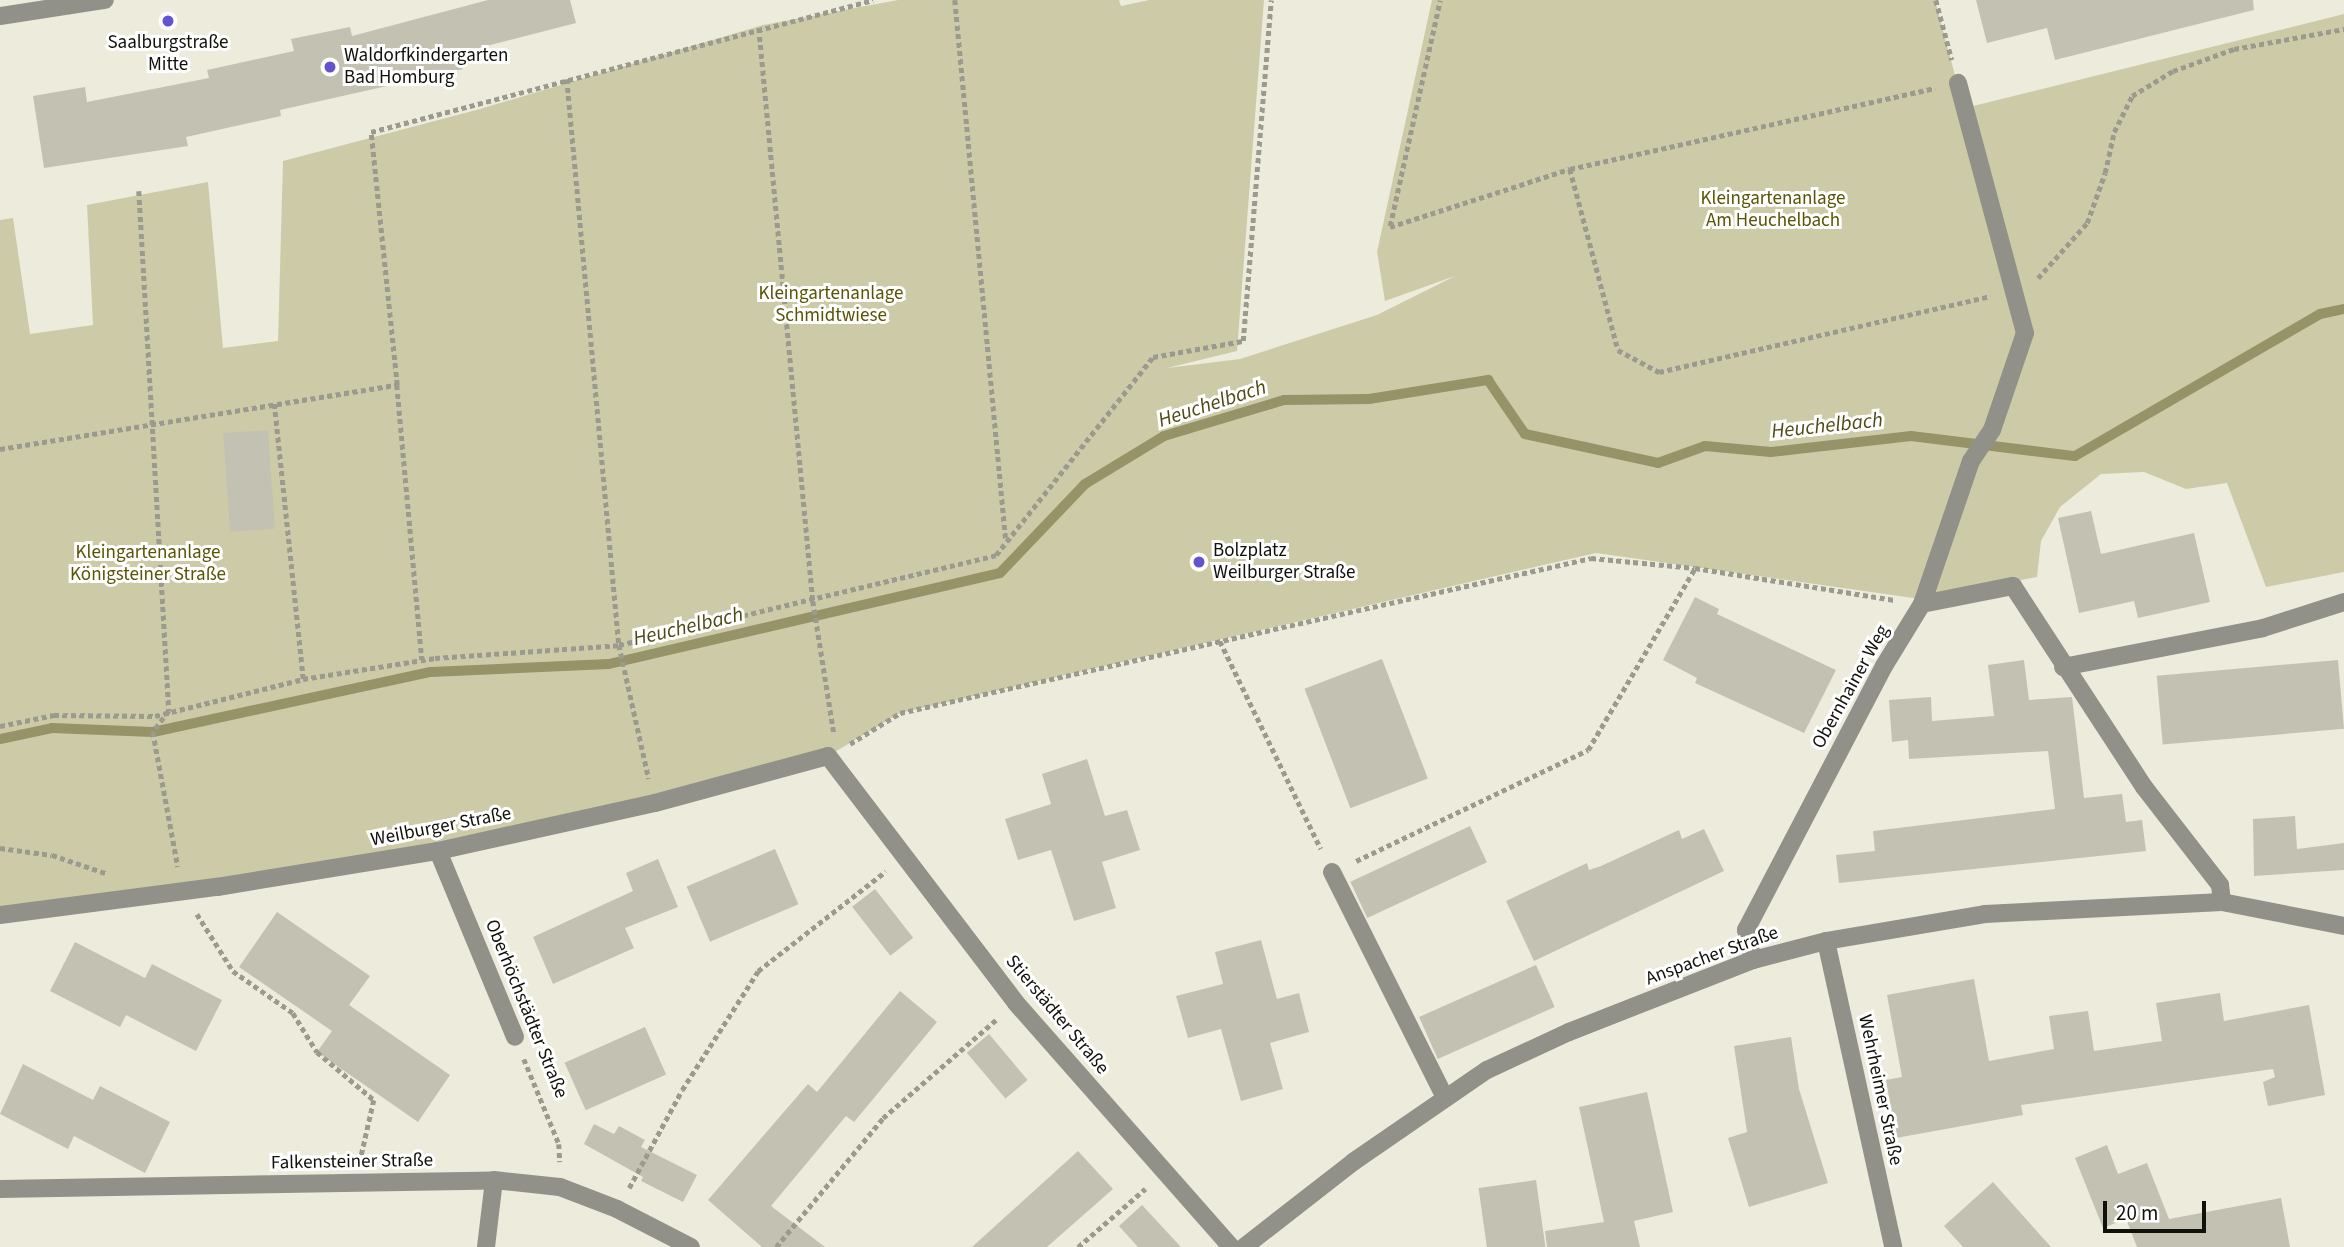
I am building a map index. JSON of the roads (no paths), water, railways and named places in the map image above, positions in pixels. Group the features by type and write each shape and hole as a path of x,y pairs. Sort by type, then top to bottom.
{"street":[{"path":"0,16 105,0"},
{"name":"Obernhainer Weg","path":"1753,960 1746,930 1884,666 1922,604 1971,461 1992,430 2025,333 1958,83"},
{"path":"1922,604 2013,586 2063,667 2144,787 2220,885 2222,902"},
{"path":"2063,667 2263,628 2344,602"},
{"name":"Stierstädter Straße","path":"833,754 903,857 1016,1003 1231,1247"},
{"name":"Weilburger Straße","path":"0,915 183,892 438,851 655,803 833,754"},
{"name":"Oberhöchstädter Straße","path":"438,851 515,1037"},
{"path":"1332,872 1445,1098"},
{"name":"Anspacher Straße","path":"1244,1247 1487,1070 1569,1032 1753,960 1826,941 1985,914 2222,902 2344,926"},
{"name":"Wehrheimer Straße","path":"1826,941 1893,1247"},
{"path":"486,1247 494,1180"},
{"name":"Falkensteiner Straße","path":"0,1189 494,1180 560,1188 617,1209 691,1247"}],"waterway":[{"name":"Heuchelbach","path":"0,739 52,728 153,732 431,672 609,664 1000,573 1085,484 1164,436 1284,400 1369,399 1488,380 1525,434 1658,463 1705,446 1771,452 1911,436 2075,456 2320,314 2344,309"}],"place":[{"name":"Saalburgstraße Mitte","path":"168,21"},
{"name":"Waldorfkindergarten Bad Homburg","path":"330,67"},
{"name":"Bolzplatz Weilburger Straße","path":"1199,562"}],"park label":[{"name":"Kleingartenanlage Am Heuchelbach","path":"1773,210"},
{"name":"Kleingartenanlage Schmidtwiese","path":"831,305"},
{"name":"Kleingartenanlage Königsteiner Straße","path":"148,564"}]}
